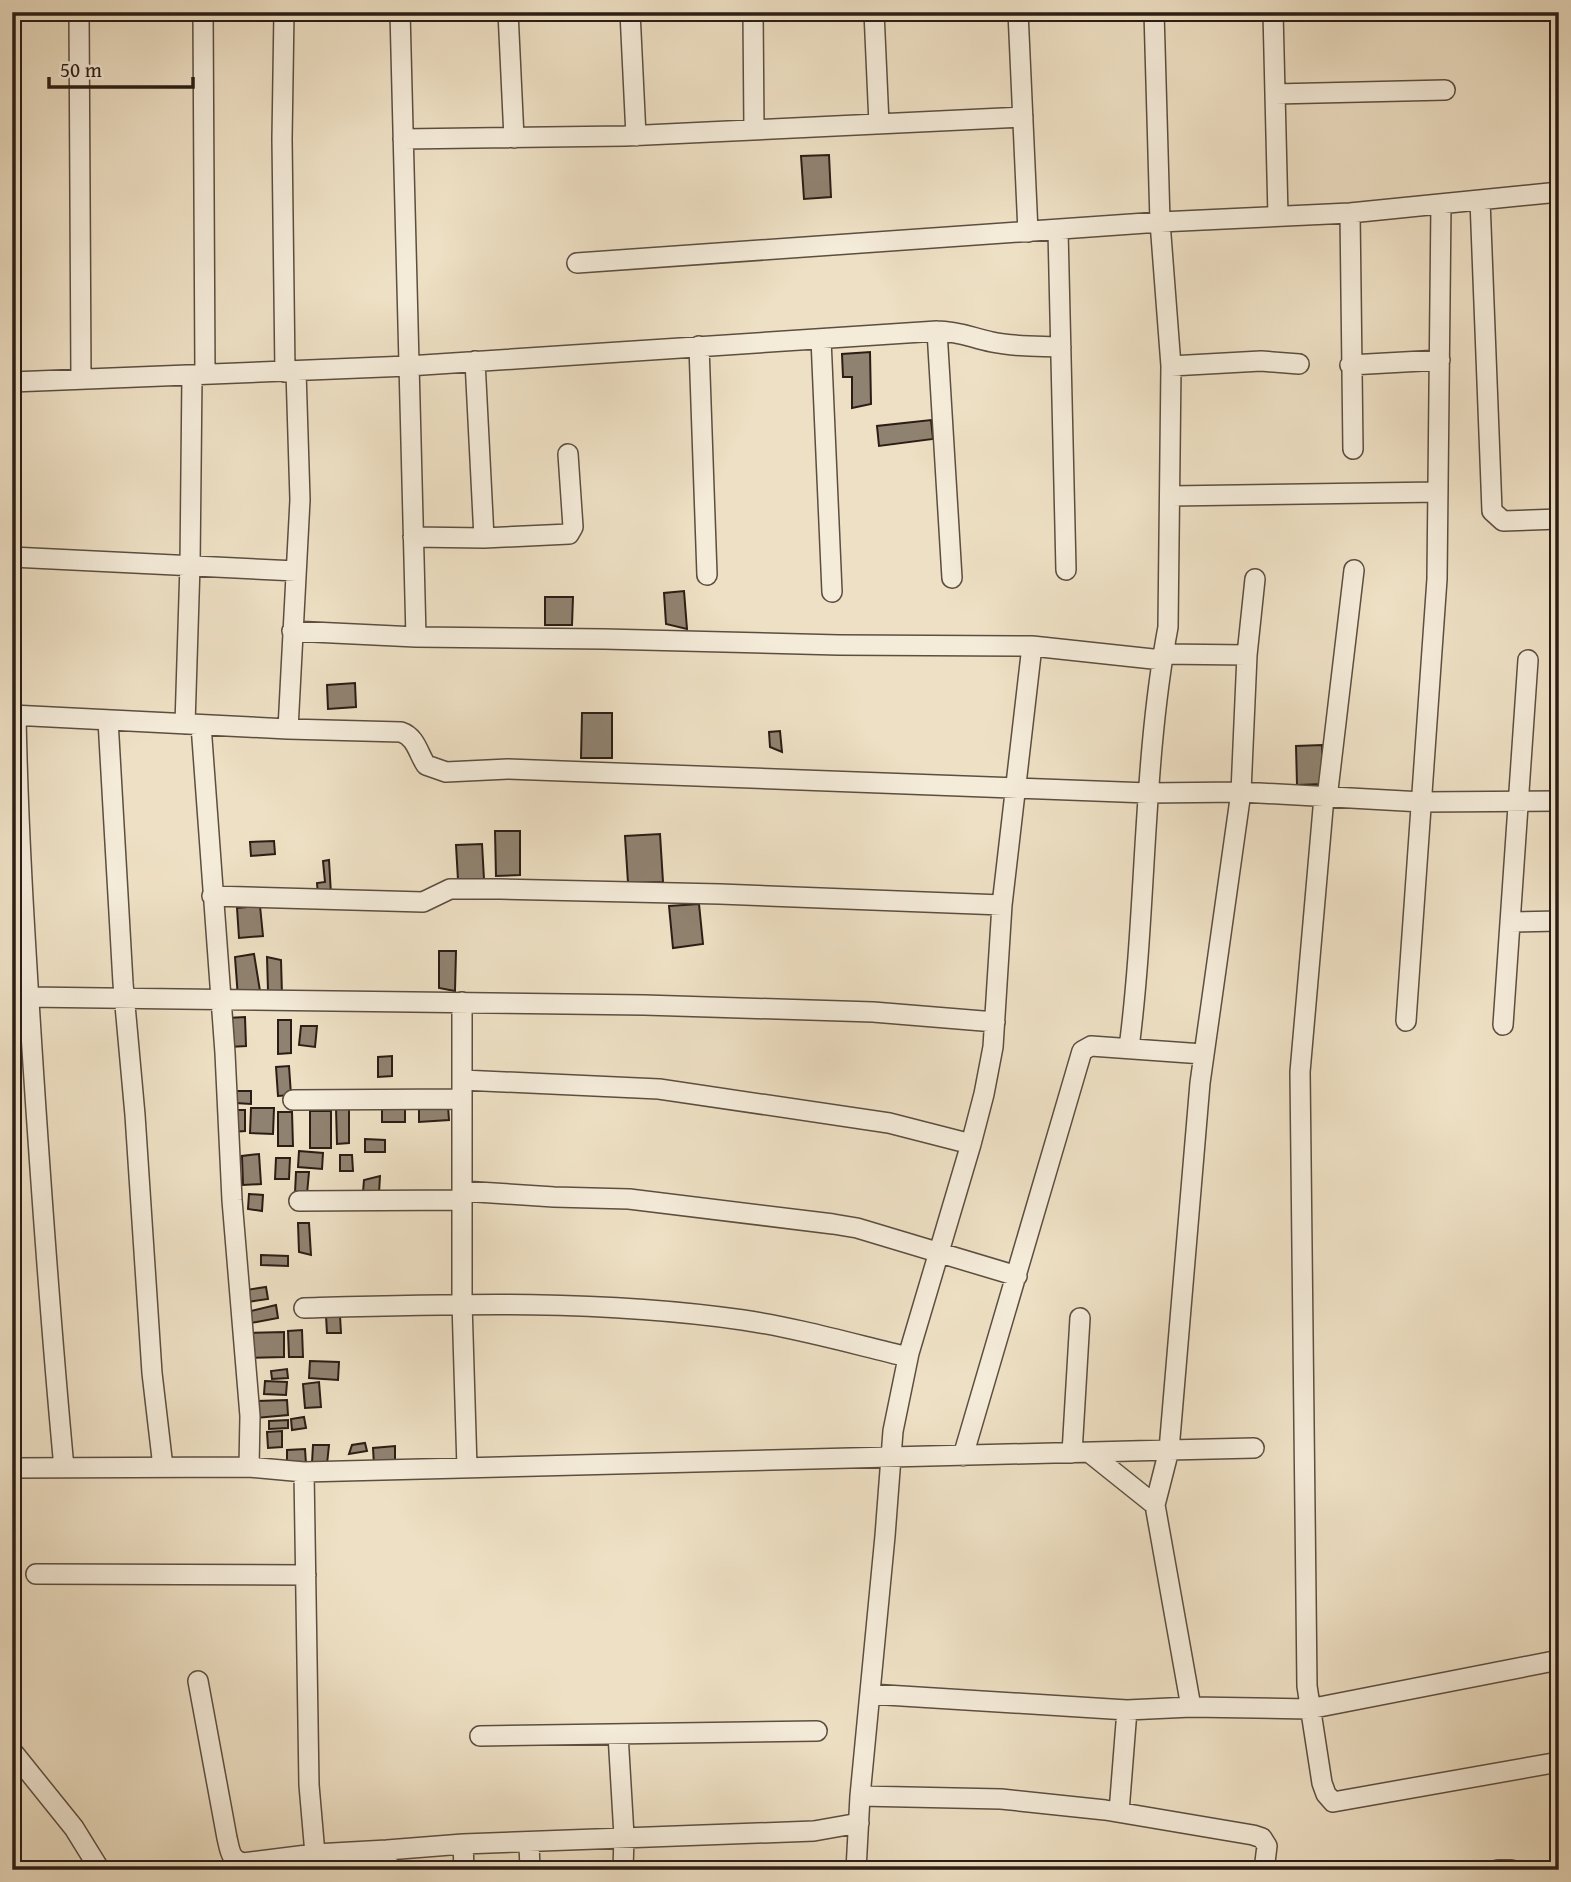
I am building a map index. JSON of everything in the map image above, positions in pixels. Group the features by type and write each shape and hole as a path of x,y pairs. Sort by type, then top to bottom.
{"street":[{"path":"79,12 81,379"},
{"path":"203,12 199,375 190,565 193,725 221,999 232,1200 250,1416 249,1467"},
{"path":"284,12 282,139 290,371 300,500 288,729"},
{"path":"400,12 416,637"},
{"path":"508,12 514,138"},
{"path":"630,12 636,136"},
{"path":"753,12 754,130"},
{"path":"874,12 879,124"},
{"path":"1018,12 1028,232"},
{"path":"1129,1048 1147,793 1168,627 1171,366 1160,222 1154,12"},
{"path":"1273,12 1278,216"},
{"path":"1275,94 1445,90"},
{"path":"403,139 636,136 1023,117"},
{"path":"577,263 1160,222 1350,213 1559,192"},
{"path":"1480,200 1492,511 1503,521 1559,519"},
{"path":"1406,1021 1437,579 1441,204"},
{"path":"1350,213 1353,449"},
{"path":"1058,230 1066,570"},
{"path":"12,382 408,366 937,331 957,331 991,342 1061,346"},
{"path":"937,331 952,578"},
{"path":"821,339 832,592"},
{"path":"699,346 707,575"},
{"path":"1350,365 1440,360"},
{"path":"475,361 484,538"},
{"path":"1171,366 1261,361 1299,364"},
{"path":"413,537 484,538 562,535 571,531 568,454"},
{"path":"1171,496 1438,492"},
{"path":"12,557 296,571"},
{"path":"1354,570 1345,663 1328,790 1324,797 1300,1072 1309,1709 1322,1783 1333,1802 1559,1762"},
{"path":"1191,1707 1155,1505 1170,1450 1203,1054 1241,792 1247,655 1255,579"},
{"path":"292,631 416,637 839,646 1032,646 1163,657 1247,655"},
{"path":"856,1870 860,1796 893,1430 908,1357 984,1094 995,1021 1002,905 1032,646"},
{"path":"1503,1025 1528,660"},
{"path":"64,1468 23,992 14,715 193,725 401,732 413,740 426,765 446,772 508,769 1147,793 1241,792 1422,802 1559,801"},
{"path":"108,720 124,997 135,1115 152,1373 163,1467"},
{"path":"212,896 423,902 450,889 500,889 1002,905"},
{"path":"1510,922 1559,921"},
{"path":"23,992 124,997 834,1011 995,1021"},
{"path":"462,1002 462,1303 467,1468"},
{"path":"963,1456 1082,1051 1091,1046 1203,1054"},
{"path":"293,1100 462,1090 659,1089 888,1123 971,1144"},
{"path":"299,1202 462,1195 629,1199 857,1228 1017,1276"},
{"path":"304,1308 462,1303 615,1308 743,1320 908,1357"},
{"path":"1080,1318 1081,1453"},
{"path":"12,1468 249,1467 304,1472 1254,1448"},
{"path":"1081,1453 1155,1505"},
{"path":"304,1472 309,1786 315,1854"},
{"path":"36,1574 306,1575"},
{"path":"870,1694 1128,1710 1191,1707 1309,1709 1559,1660"},
{"path":"198,1681 231,1856 236,1862 315,1854 387,1860 463,1844 814,1831 859,1824"},
{"path":"1119,1812 1128,1710"},
{"path":"480,1736 817,1731"},
{"path":"618,1734 624,1836 623,1870"},
{"path":"12,1751 74,1828 100,1870"},
{"path":"860,1796 1001,1799 1119,1812 1262,1839 1267,1846 1264,1870"},
{"path":"529,1843 530,1870"},
{"path":"463,1844 464,1870"},
{"path":"1498,1870 1511,1870"}],"building":[{"path":"829,155 831,197 804,199 801,156"},
{"path":"870,352 871,404 852,408 852,377 843,377 842,354"},
{"path":"931,420 933,439 879,446 877,426"},
{"path":"684,591 687,629 666,624 664,593"},
{"path":"545,597 573,597 572,625 545,625"},
{"path":"355,683 356,707 328,709 327,685"},
{"path":"582,713 612,713 612,758 581,758"},
{"path":"780,731 782,752 770,747 769,732"},
{"path":"1322,745 1323,784 1297,785 1296,746"},
{"path":"495,831 520,831 520,875 496,876"},
{"path":"660,834 663,882 628,883 625,836"},
{"path":"274,841 275,854 251,856 250,842"},
{"path":"482,844 484,879 458,880 456,845"},
{"path":"329,860 331,894 318,895 317,883 325,882 323,861"},
{"path":"699,904 703,944 673,948 669,906"},
{"path":"260,906 263,936 239,938 237,908"},
{"path":"439,951 456,951 455,991 439,988"},
{"path":"254,954 261,997 238,998 235,957"},
{"path":"267,957 281,960 282,995 268,991"},
{"path":"245,1017 246,1046 229,1047 227,1018"},
{"path":"278,1020 291,1020 291,1053 278,1054"},
{"path":"301,1026 317,1026 315,1047 299,1045"},
{"path":"392,1056 392,1076 378,1077 378,1057"},
{"path":"289,1066 291,1095 278,1096 276,1067"},
{"path":"235,1091 251,1091 251,1104 235,1103"},
{"path":"448,1106 449,1120 419,1122 419,1108"},
{"path":"251,1108 274,1108 273,1134 250,1133"},
{"path":"336,1108 349,1108 349,1143 337,1144"},
{"path":"382,1108 405,1108 405,1122 382,1122"},
{"path":"232,1110 245,1110 245,1131 232,1132"},
{"path":"310,1111 331,1111 331,1148 310,1148"},
{"path":"278,1112 292,1112 293,1146 278,1146"},
{"path":"365,1139 385,1140 385,1152 365,1152"},
{"path":"299,1151 323,1153 322,1169 298,1167"},
{"path":"259,1154 261,1184 243,1185 242,1156"},
{"path":"340,1155 352,1155 353,1171 340,1171"},
{"path":"276,1158 290,1158 289,1179 275,1179"},
{"path":"296,1172 309,1172 307,1194 295,1193"},
{"path":"380,1176 379,1193 363,1192 364,1180"},
{"path":"249,1194 263,1195 262,1211 248,1209"},
{"path":"298,1223 309,1223 311,1255 299,1252"},
{"path":"261,1255 288,1256 288,1266 261,1265"},
{"path":"266,1287 268,1299 247,1302 246,1290"},
{"path":"276,1305 278,1318 251,1323 251,1311"},
{"path":"326,1316 340,1316 341,1333 327,1333"},
{"path":"302,1330 303,1357 289,1357 288,1331"},
{"path":"284,1332 284,1357 249,1358 248,1333"},
{"path":"310,1361 339,1362 338,1380 309,1378"},
{"path":"287,1369 288,1378 272,1379 271,1371"},
{"path":"265,1381 287,1382 286,1395 264,1394"},
{"path":"319,1382 321,1407 305,1408 303,1384"},
{"path":"287,1400 288,1415 256,1418 257,1401"},
{"path":"304,1417 306,1428 292,1430 291,1419"},
{"path":"288,1420 288,1428 269,1429 269,1421"},
{"path":"282,1431 282,1447 268,1448 267,1432"},
{"path":"365,1443 367,1451 349,1454 352,1445"},
{"path":"313,1445 329,1445 327,1464 312,1463"},
{"path":"395,1446 395,1464 374,1465 373,1448"},
{"path":"305,1449 306,1464 287,1465 287,1450"}]}
